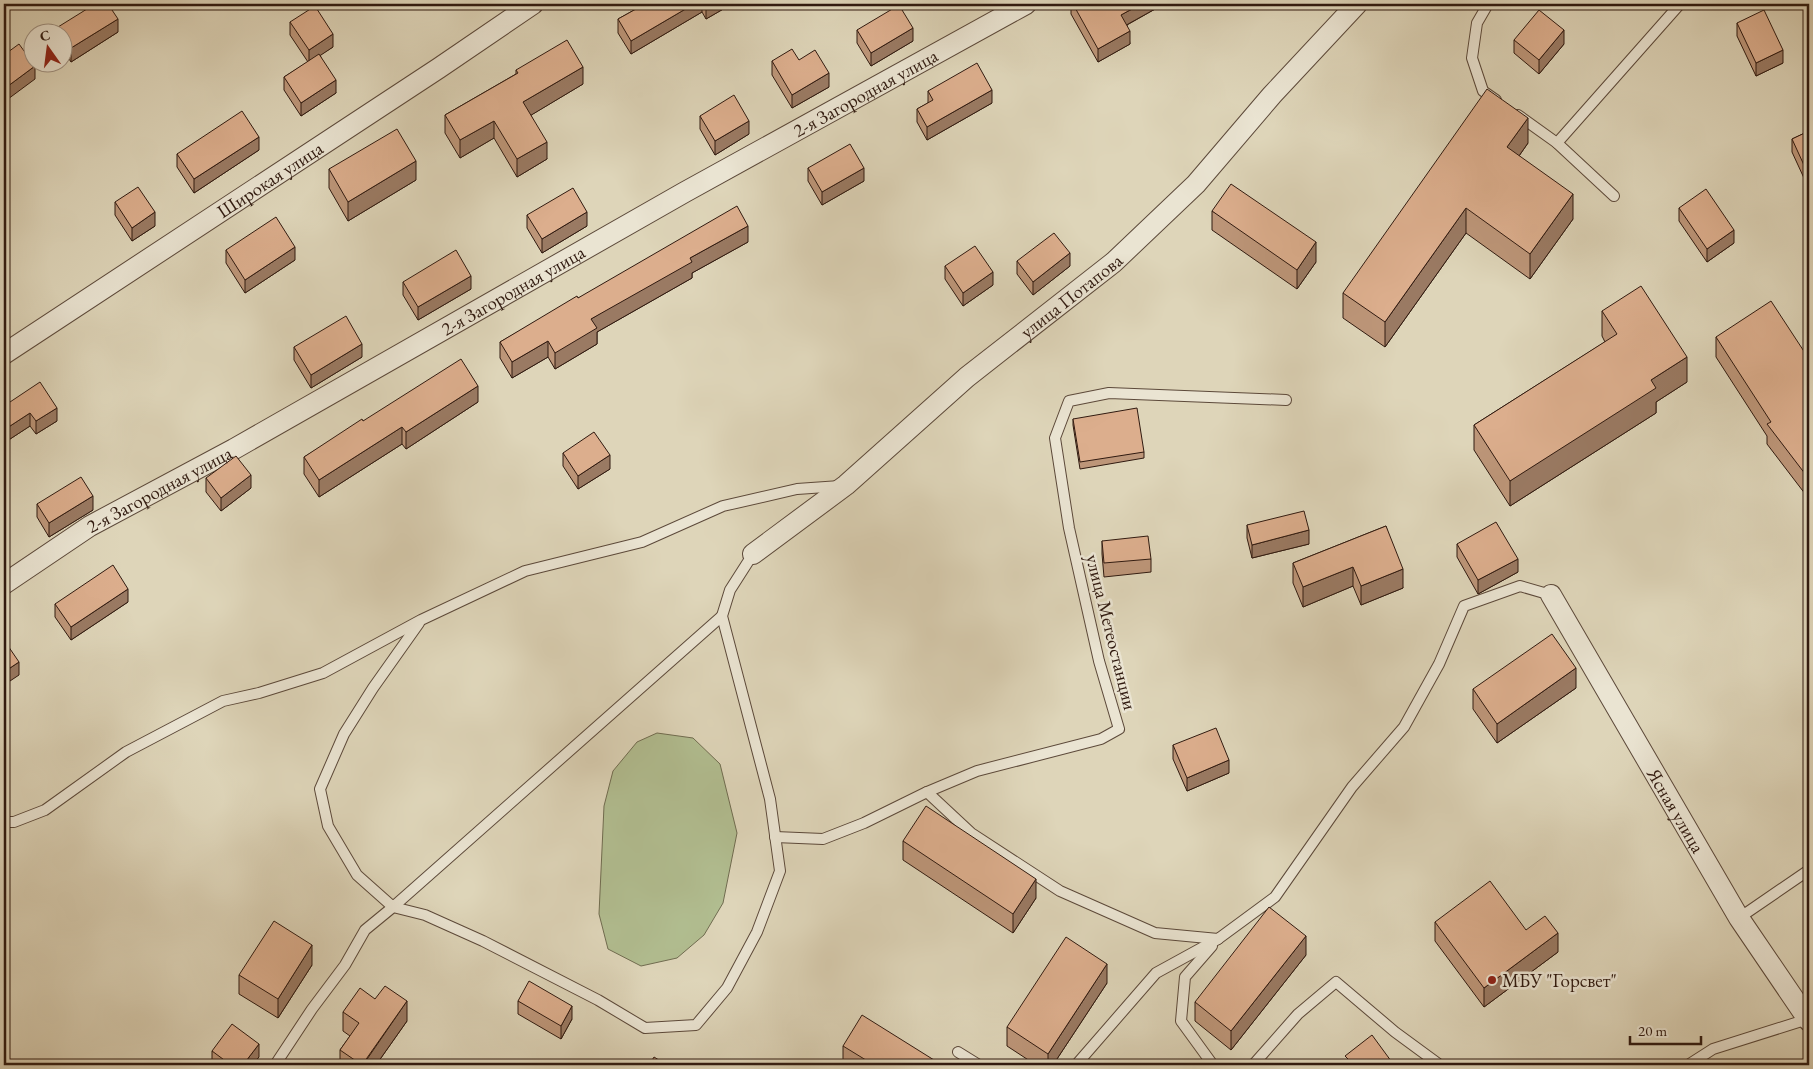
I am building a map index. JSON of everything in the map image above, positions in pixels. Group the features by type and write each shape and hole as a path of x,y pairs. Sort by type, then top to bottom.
{"street":[{"name":"Широкая улица","path":"4,354 431,74 533,4"},
{"name":"2-я Загородная улица","path":"4,584 90,526 242,444 685,192 1026,4"},
{"name":"улица Потапова","path":"752,554 846,485 967,377 1114,262 1196,184 1272,95 1357,4"},
{"name":"Ясная улица","path":"1551,595 1739,918 1809,1020"}],"lane":[{"path":"1488,4 1477,23 1472,58 1483,91 1558,143 1614,196"},
{"path":"1558,143 1680,4"},
{"name":"улица Метеостанции","path":"775,837 823,838 864,824 927,792 977,771 1100,739 1119,729 1099,661 1069,528 1056,447 1055,438 1069,401 1109,393 1286,400"},
{"path":"4,822 14,822 45,810 126,752 223,701 259,693 322,673 421,620 525,571 642,542 723,506 797,489 846,485"},
{"path":"275,1065 312,1009 345,965 364,930 393,907 722,616 730,590 752,554"},
{"path":"1076,1065 1156,973 1218,939 1275,897 1352,787 1404,727 1439,664 1464,606 1520,586 1551,595"},
{"path":"421,620 373,688 344,734 320,789 328,826 357,875 393,907 425,915 483,940 598,1000 645,1028 696,1025 727,988 757,932 780,871 770,799 722,616"},
{"path":"927,792 971,833 1060,891 1155,933 1218,939"},
{"path":"1739,918 1809,870"},
{"path":"1213,1065 1181,1021 1185,977 1218,939"},
{"path":"1253,1065 1298,1014 1336,982 1395,1032 1440,1065"},
{"path":"1688,1065 1713,1049 1809,1020"},
{"path":"958,1052 979,1065"}],"green space":[{"path":"657,733 693,738 720,764 737,833 723,903 704,935 677,958 641,966 608,949 599,914 604,806 613,771 637,742"}],"building":[{"path":"95,4 108,4 118,19 72,47 72,22 66,22"},
{"path":"645,4 694,4 631,41 618,19"},
{"path":"1073,4 1141,4 1121,15 1130,31 1098,49"},
{"path":"899,5 913,28 871,53 857,30"},
{"path":"315,6 333,34 309,50 290,22"},
{"path":"1539,10 1564,30 1539,60 1514,40"},
{"path":"1764,10 1783,50 1756,63 1737,23"},
{"path":"567,40 583,67 523,102 547,142 517,159 494,121 460,140 445,115 518,73 516,70"},
{"path":"19,44 22,48 22,72 27,72 4,89 4,55"},
{"path":"792,49 799,60 815,50 829,73 792,95 772,61"},
{"path":"319,54 336,80 301,103 284,77"},
{"path":"977,63 992,90 927,127 917,109 933,100 928,91"},
{"path":"1487,89 1528,118 1507,147 1573,194 1530,254 1466,208 1385,322 1343,293"},
{"path":"734,95 749,121 715,141 700,116"},
{"path":"242,111 259,137 194,179 177,154"},
{"path":"397,129 416,161 348,202 329,169"},
{"path":"1809,131 1809,176 1792,139"},
{"path":"850,144 864,168 822,192 808,168"},
{"path":"1231,184 1316,242 1297,270 1212,211"},
{"path":"138,187 155,212 132,228 115,202"},
{"path":"573,188 587,212 542,239 527,215"},
{"path":"1706,189 1734,230 1707,249 1679,208"},
{"path":"737,206 748,226 690,258 692,262 591,319 597,328 555,353 548,341 512,362 500,342 577,296 578,298"},
{"path":"276,217 295,247 245,280 226,250"},
{"path":"1054,233 1070,253 1033,282 1017,261"},
{"path":"975,246 993,272 963,293 945,266"},
{"path":"456,250 471,276 418,307 403,282"},
{"path":"1641,286 1687,357 1651,380 1656,388 1510,481 1474,425 1617,334 1602,311"},
{"path":"1771,301 1809,359 1809,479 1767,424 1771,422 1716,337"},
{"path":"346,316 362,344 311,375 294,347"},
{"path":"461,359 478,386 406,432 402,427 319,480 304,457 362,419 363,421"},
{"path":"40,382 57,408 36,421 30,413 7,428 4,423 4,406"},
{"path":"1137,408 1144,452 1080,462 1073,419"},
{"path":"594,432 610,455 578,476 563,453"},
{"path":"236,456 251,475 221,498 206,478"},
{"path":"81,477 93,496 49,523 37,504"},
{"path":"1304,511 1309,530 1252,545 1247,525"},
{"path":"1496,522 1518,559 1478,580 1457,544"},
{"path":"1386,526 1403,569 1361,586 1353,567 1303,587 1293,563"},
{"path":"1148,536 1151,559 1104,563 1102,541"},
{"path":"113,565 128,589 71,627 55,604"},
{"path":"1552,634 1576,668 1497,724 1473,689"},
{"path":"4,640 19,662 4,672"},
{"path":"1216,728 1229,760 1187,778 1173,745"},
{"path":"926,806 1036,879 1013,914 903,841"},
{"name":"МБУ \"Горсвет\"","path":"1490,881 1526,930 1545,916 1558,933 1484,988 1435,922"},
{"path":"1269,907 1306,936 1231,1031 1195,1002"},
{"path":"274,921 312,945 278,999 239,975"},
{"path":"1066,937 1107,964 1048,1054 1007,1027"},
{"path":"529,981 572,1006 561,1026 518,1001"},
{"path":"385,986 407,1001 362,1065 340,1050 359,1023 343,1012 360,988 375,999"},
{"path":"862,1015 942,1065 874,1065 843,1046"},
{"path":"232,1024 259,1044 243,1065 231,1065 212,1051"},
{"path":"1372,1035 1394,1065 1339,1065 1348,1059 1345,1056"},
{"path":"654,1057 667,1065 649,1065"}],"place":[{"name":"МБУ \"Горсвет\"","path":"1492,980"}]}
